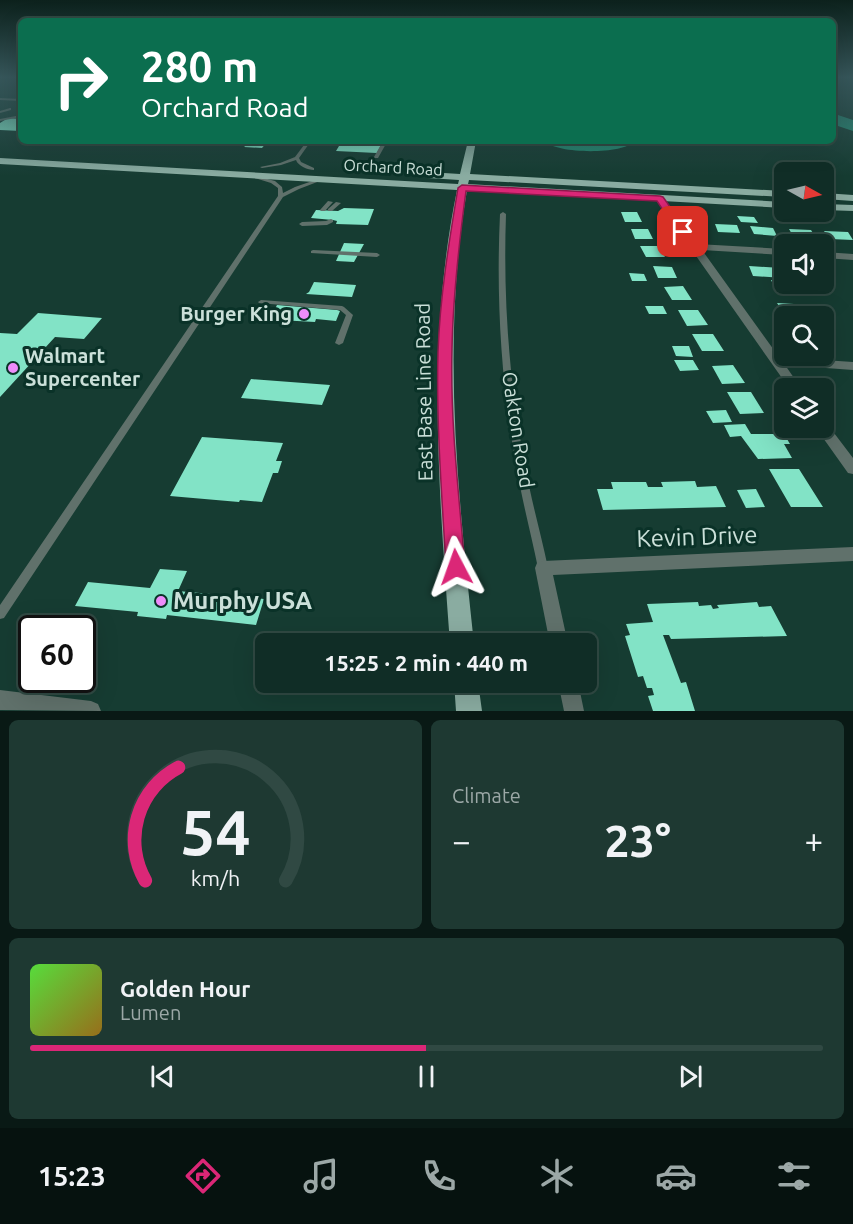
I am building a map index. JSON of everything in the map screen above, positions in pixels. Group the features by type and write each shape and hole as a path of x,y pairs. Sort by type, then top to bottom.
{"main road":[{"name":"East Base Line Road","path":"461,633 447,444 445,352 450,270 463,182 472,144"},
{"name":"Orchard Road","path":"0,154 312,169 463,182 493,189 774,205"},
{"name":"Orchard Road","path":"0,161 323,180 463,182 774,194"},
{"path":"834,197 853,198"},
{"path":"834,207 853,208"},
{"path":"467,693 469,711"}],"street":[{"path":"660,199 774,359"},
{"path":"693,246 774,251"},
{"path":"834,256 853,257"},
{"path":"834,365 853,366"},
{"path":"830,438 853,469"},
{"name":"Kevin Drive","path":"543,568 853,554"},
{"name":"Oakton Road","path":"543,568 558,633"},
{"path":"570,693 574,711"},
{"path":"0,700 91,711"}],"lane":[{"path":"0,112 9,110"},
{"path":"0,120 18,117"},
{"path":"262,167 280,165 297,158 307,144"},
{"path":"376,157 384,144"},
{"path":"297,158 299,163 312,169"},
{"path":"253,176 273,182 280,188 281,196"},
{"path":"0,614 281,196 323,180"},
{"path":"330,202 330,210 341,203"},
{"name":"Oakton Road","path":"503,214 500,253 509,389 518,453 543,568"},
{"path":"302,224 322,222"},
{"path":"313,252 377,255"},
{"path":"261,302 342,308 350,315 339,343"}],"building":[{"path":"8,118 18,119 18,131 0,130 0,123"},
{"path":"248,144 265,144 262,148 244,147"},
{"path":"340,144 382,144 377,153 336,151"},
{"path":"344,208 374,209 368,225 336,224 337,221 333,220 311,218 316,210 338,211"},
{"path":"621,212 637,212 642,222 625,222"},
{"path":"737,216 754,217 758,223 741,222"},
{"path":"715,224 737,225 740,233 718,232"},
{"path":"750,226 773,228 776,234 774,236 754,234"},
{"path":"631,229 648,229 653,239 635,239"},
{"path":"789,229 811,230 814,234 792,234"},
{"path":"824,231 848,232 853,240 834,239 834,234 826,234"},
{"path":"344,243 364,244 354,262 336,261"},
{"path":"640,246 659,246 665,257 646,257"},
{"path":"653,266 672,267 677,278 658,278"},
{"path":"749,266 774,268 774,277 753,276"},
{"path":"629,273 644,274 647,281 632,281"},
{"path":"314,282 356,285 352,297 306,294"},
{"path":"683,286 692,300 672,300 664,287"},
{"path":"777,303 794,304 795,306 779,306"},
{"path":"277,305 340,311 336,321 279,320 282,314 273,313"},
{"path":"645,306 663,306 667,314 649,314"},
{"path":"678,310 698,310 708,325 687,326"},
{"name":"Walmart Supercenter","path":"38,313 102,318 84,339 55,337 0,397 0,333 17,334"},
{"path":"692,334 713,334 724,351 702,351"},
{"path":"672,346 689,346 693,357 676,356"},
{"path":"674,360 693,360 699,370 680,371"},
{"path":"733,365 745,383 722,384 712,366"},
{"path":"251,379 330,385 322,405 241,398"},
{"path":"727,392 751,392 764,413 740,414"},
{"path":"726,410 732,422 713,423 706,411"},
{"path":"745,424 751,434 774,434 774,438 786,438 790,444 784,444 792,458 758,459 741,436 730,437 724,425"},
{"path":"202,437 283,443 276,461 282,461 278,473 273,473 262,502 170,496"},
{"path":"769,469 799,469 823,507 791,507"},
{"path":"695,481 697,487 716,486 726,507 603,510 597,489 613,489 611,482 646,482 648,487 663,487 661,482"},
{"path":"756,489 765,507 746,508 737,490"},
{"path":"160,569 187,571 178,591 264,599 256,625 167,615 166,619 137,616 138,612 75,606 88,582 150,588"},
{"path":"698,602 699,606 711,605 713,609 719,608 717,605 757,602 759,607 771,606 787,636 671,639 669,635 663,635 681,683 686,682 695,711 653,711 648,696 654,695 652,688 647,688 643,676 638,677 625,636 630,635 626,624 653,622 647,604"}],"waterway":[{"path":"836,120 853,126"},
{"path":"574,144 599,146 617,144"}],"place":[{"name":"Burger King","path":"304,314"},
{"name":"Walmart Supercenter","path":"13,368"},
{"name":"Murphy USA","path":"161,601"}],"route":[{"path":"456,567 447,444 445,352 450,270 462,188 660,199 683,232"}]}
